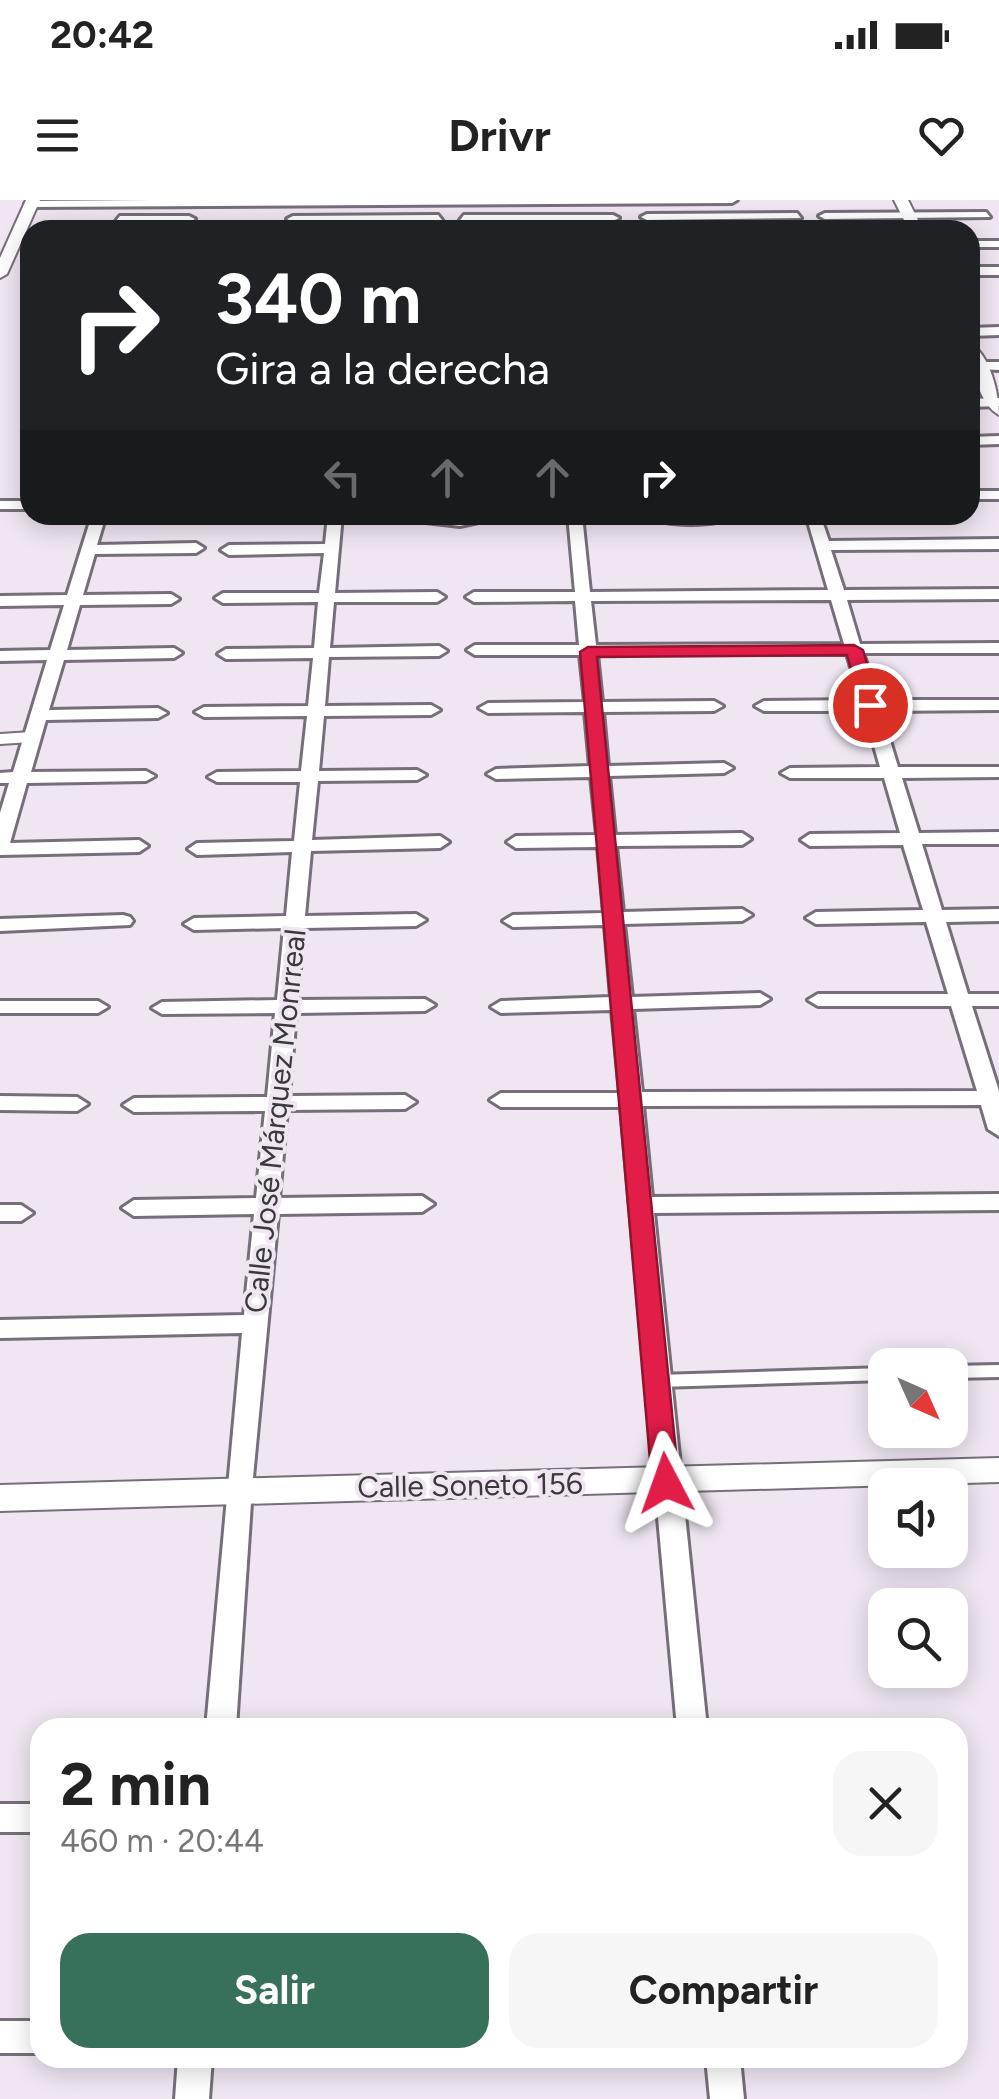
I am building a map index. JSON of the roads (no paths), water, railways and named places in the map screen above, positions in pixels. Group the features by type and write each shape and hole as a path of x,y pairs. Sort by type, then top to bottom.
{"street":[{"path":"132,200 147,204"},
{"path":"32,202 732,200 737,220"},
{"path":"189,220 194,203"},
{"path":"940,220 986,215"},
{"path":"648,218 798,216"},
{"path":"825,216 875,220"},
{"path":"415,220 438,218"},
{"path":"464,218 492,220"},
{"path":"591,220 613,218"},
{"path":"120,219 131,220"},
{"path":"293,219 308,220"},
{"path":"0,274 20,229"},
{"path":"980,370 998,405"},
{"path":"96,525 32,737 10,778 0,846 139,846"},
{"name":"Calle José Márquez Monrreal","path":"222,1718 240,1488 334,525"},
{"path":"576,525 691,1718"},
{"path":"816,525 959,999 994,1098 999,1129"},
{"path":"822,546 999,544"},
{"path":"88,550 196,548"},
{"path":"228,550 332,548"},
{"path":"474,597 999,594"},
{"path":"223,598 437,597"},
{"path":"0,601 171,598"},
{"path":"474,650 999,648"},
{"path":"226,654 439,650"},
{"path":"0,656 174,652"},
{"path":"764,706 999,705"},
{"path":"488,708 714,706"},
{"path":"204,712 432,710"},
{"path":"38,715 158,713"},
{"path":"496,774 724,768"},
{"path":"790,773 999,772"},
{"path":"217,778 416,775"},
{"path":"10,778 146,776"},
{"path":"810,840 999,838"},
{"path":"516,842 742,839"},
{"path":"197,850 440,842"},
{"path":"513,921 742,915"},
{"path":"816,918 999,915"},
{"path":"194,924 416,920"},
{"path":"0,925 123,921"},
{"path":"501,1007 760,999"},
{"path":"818,1000 999,1000"},
{"path":"162,1008 425,1005"},
{"path":"0,1007 98,1007"},
{"path":"500,1100 994,1098"},
{"path":"134,1105 405,1102"},
{"path":"0,1103 78,1104"},
{"path":"643,1204 999,1202"},
{"path":"134,1208 422,1204"},
{"path":"0,1330 256,1324"},
{"name":"Calle Soneto 156","path":"0,1498 240,1488 666,1483 999,1470"},
{"path":"0,1818 30,1818"},
{"path":"0,2038 30,2036"},
{"path":"192,2099 194,2068"},
{"path":"724,2068 727,2099"}],"lane":[{"path":"0,739 32,737"},
{"path":"968,1372 999,1371"},
{"path":"659,1382 868,1375"}]}
